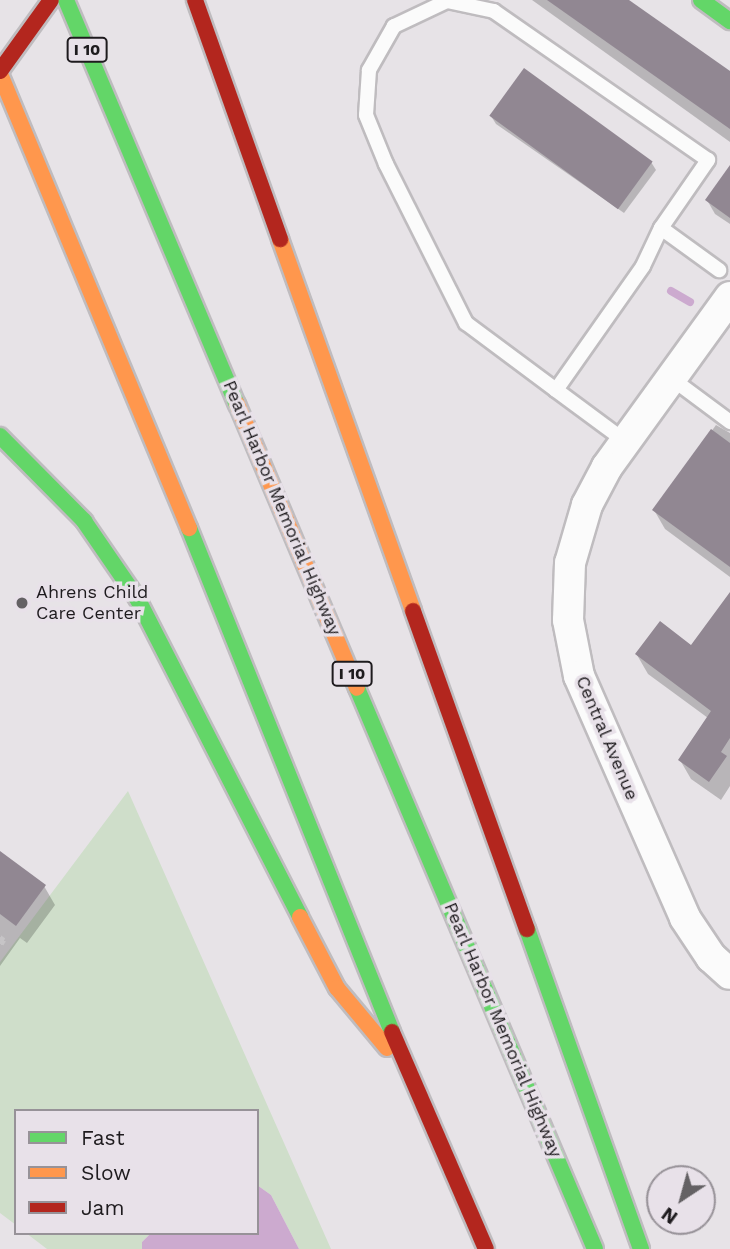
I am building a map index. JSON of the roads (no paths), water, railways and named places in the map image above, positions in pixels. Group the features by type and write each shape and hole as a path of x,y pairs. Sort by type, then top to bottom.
{"main road":[{"path":"51,0 0,72 52,191 410,1076 486,1249"},
{"name":"Pearl Harbor Memorial Highway","path":"66,0 595,1249"},
{"path":"195,0 641,1249"},
{"path":"701,0 730,21"},
{"path":"0,436 84,521 137,598 337,988 410,1076"}],"street":[{"name":"Central Avenue","path":"720,966 685,918 579,676 568,620 570,563 587,505 625,441 671,378 725,283"}],"lane":[{"path":"556,390 643,266 661,228 708,160 494,11 447,1 394,26 369,70 366,115 386,164 466,323 556,390 625,441"},
{"path":"661,228 725,283"},
{"path":"671,378 730,422"}],"waterway":[{"path":"671,291 690,302"}],"place":[{"name":"Ahrens Child Care Center","path":"22,603"}]}
